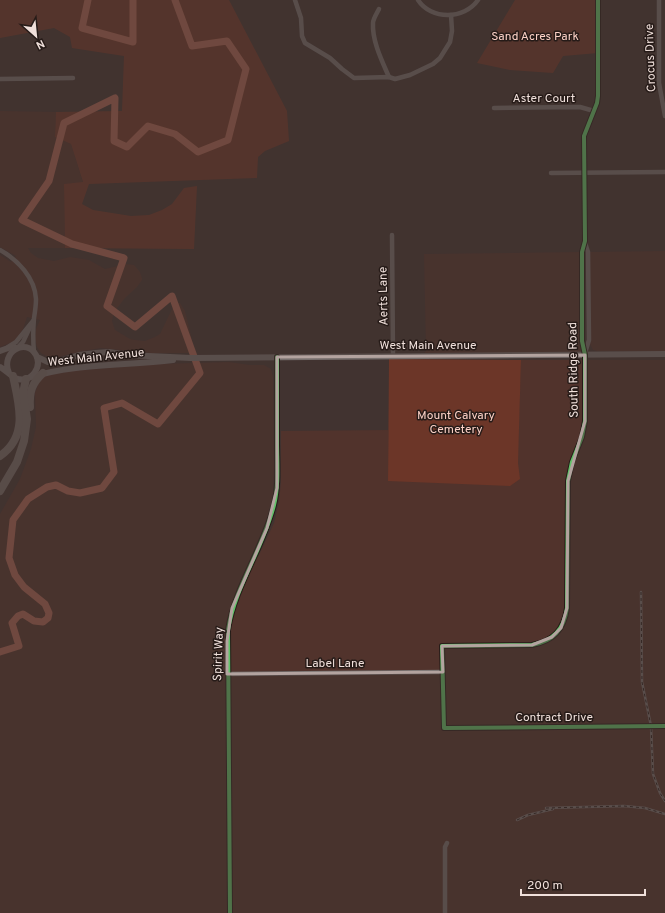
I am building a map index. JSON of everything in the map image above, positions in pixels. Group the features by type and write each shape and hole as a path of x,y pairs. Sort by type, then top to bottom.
{"highway":[{"path":"0,492 21,451 30,419 30,390 36,379 43,373"},
{"path":"0,456 15,438 20,421 19,406 11,375"},
{"path":"26,431 27,419 24,393 27,378"}],"main road":[{"path":"0,367 11,375 22,379 27,378 36,371 38,362 36,355 27,348 11,347 3,350"},
{"path":"11,375 6,364 7,358 9,354 18,348"},
{"name":"West Main Avenue","path":"36,355 48,362 60,361 79,355 109,352 127,355 191,358 665,354"},
{"name":"West Main Avenue","path":"27,378 43,373 91,366 191,358"}],"street":[{"path":"295,0 301,18 302,36 305,43 330,58 354,78 389,77 395,79 410,75 433,64 440,58 450,42 452,31 451,15"},
{"path":"418,0 431,11 442,15 451,15 462,12 475,4 478,0"},
{"name":"South Ridge Road","path":"444,728 442,646 532,645 541,643 552,637 561,628 566,618 568,481 572,462 582,437 585,421 585,355 582,341 582,252 585,241 584,136 598,103 598,0"},
{"name":"Crocus Drive","path":"659,0 659,83 665,116"},
{"path":"379,9 373,22 374,34 389,77"},
{"path":"0,79 73,78"},
{"name":"Aster Court","path":"494,108 580,107 594,111"},
{"path":"551,173 665,172"},
{"name":"Aerts Lane","path":"392,235 393,356"},
{"path":"0,250 17,262 29,277 35,295 33,320 36,355"},
{"path":"18,348 25,339 33,320"},
{"path":"3,350 16,342 33,320"},
{"name":"Spirit Way","path":"230,913 227,641 232,608 267,528 277,488 277,357"},
{"name":"Label Lane","path":"227,674 442,672"},
{"name":"Contract Drive","path":"444,728 665,726"},
{"path":"445,913 444,847 447,843"}],"highlighted area":[{"path":"585,355 585,421 568,481 567,608 561,628 552,637 532,645 442,646 443,672 227,674 227,641 232,608 267,528 277,488 277,357"}],"shaded area":[{"path":"0,111 56,112 55,137 71,144 83,183 64,184 65,248 28,248 31,253 38,258 54,261 70,257 89,260 105,269 126,264 134,265 140,272 142,280 114,312 112,321 115,330 130,339 135,340 145,341 155,337 160,334 173,307 177,303 180,303 185,311 194,353 152,353 101,348 58,357 48,357 41,353 37,347 35,338 36,329 40,320 27,317 18,338 13,342 0,347 0,255 11,262 16,256 0,247"},
{"path":"665,251 665,351 593,350 590,344 590,252"},
{"path":"582,252 582,341 585,355 422,356 426,351 424,254"},
{"path":"521,360 665,360 665,913 0,913 0,514 20,479 31,449 36,427 35,393 41,377 70,371 159,364 229,362 264,365 271,369 273,377 273,494 266,522 251,557 258,557 274,523 279,501 281,482 281,431 388,430 388,481 517,470"}],"green space":[{"path":"0,0 229,0 287,111 289,141 265,151 258,157 257,178 89,184 82,204 93,210 131,216 149,215 162,210 172,204 184,188 197,186 194,249 65,248 64,184 83,182 71,144 55,137 56,112 122,111 124,56 72,48 70,37 54,28 0,38"},
{"name":"Sand Acres Park","path":"515,0 596,0 598,53 563,56 553,73 510,70 477,63"},
{"name":"Mount Calvary Cemetery","path":"389,359 521,360 518,463 520,479 510,486 388,481"}],"waterway":[{"path":"88,0 82,28 133,42 133,0"},
{"path":"0,652 19,646 12,623 18,616 23,614 34,621 43,622 48,618 49,613 45,604 24,587 15,575 9,558 13,520 28,499 47,487 56,485 68,491 80,493 102,488 114,472 104,408 122,403 158,424 200,373 172,296 135,327 107,306 124,258 72,244 22,220 49,181 64,123 115,98 114,141 127,147 148,126 175,134 198,152 228,140 246,69 227,41 192,46 175,0"}],"railway":[{"path":"641,592 642,682 651,726 653,774 660,793 665,801"},
{"path":"546,808 624,806 645,808 665,814"},
{"path":"517,820 528,815 553,809"}],"cycle path":[{"path":"598,0 598,96 597,103 584,136 585,241 582,252 582,341 585,355 585,421 582,437 572,462 568,481 567,608 560,628 546,641 532,645 442,646 444,728 665,726"},
{"path":"230,913 228,630 237,598 263,537 276,497 277,357"}]}
